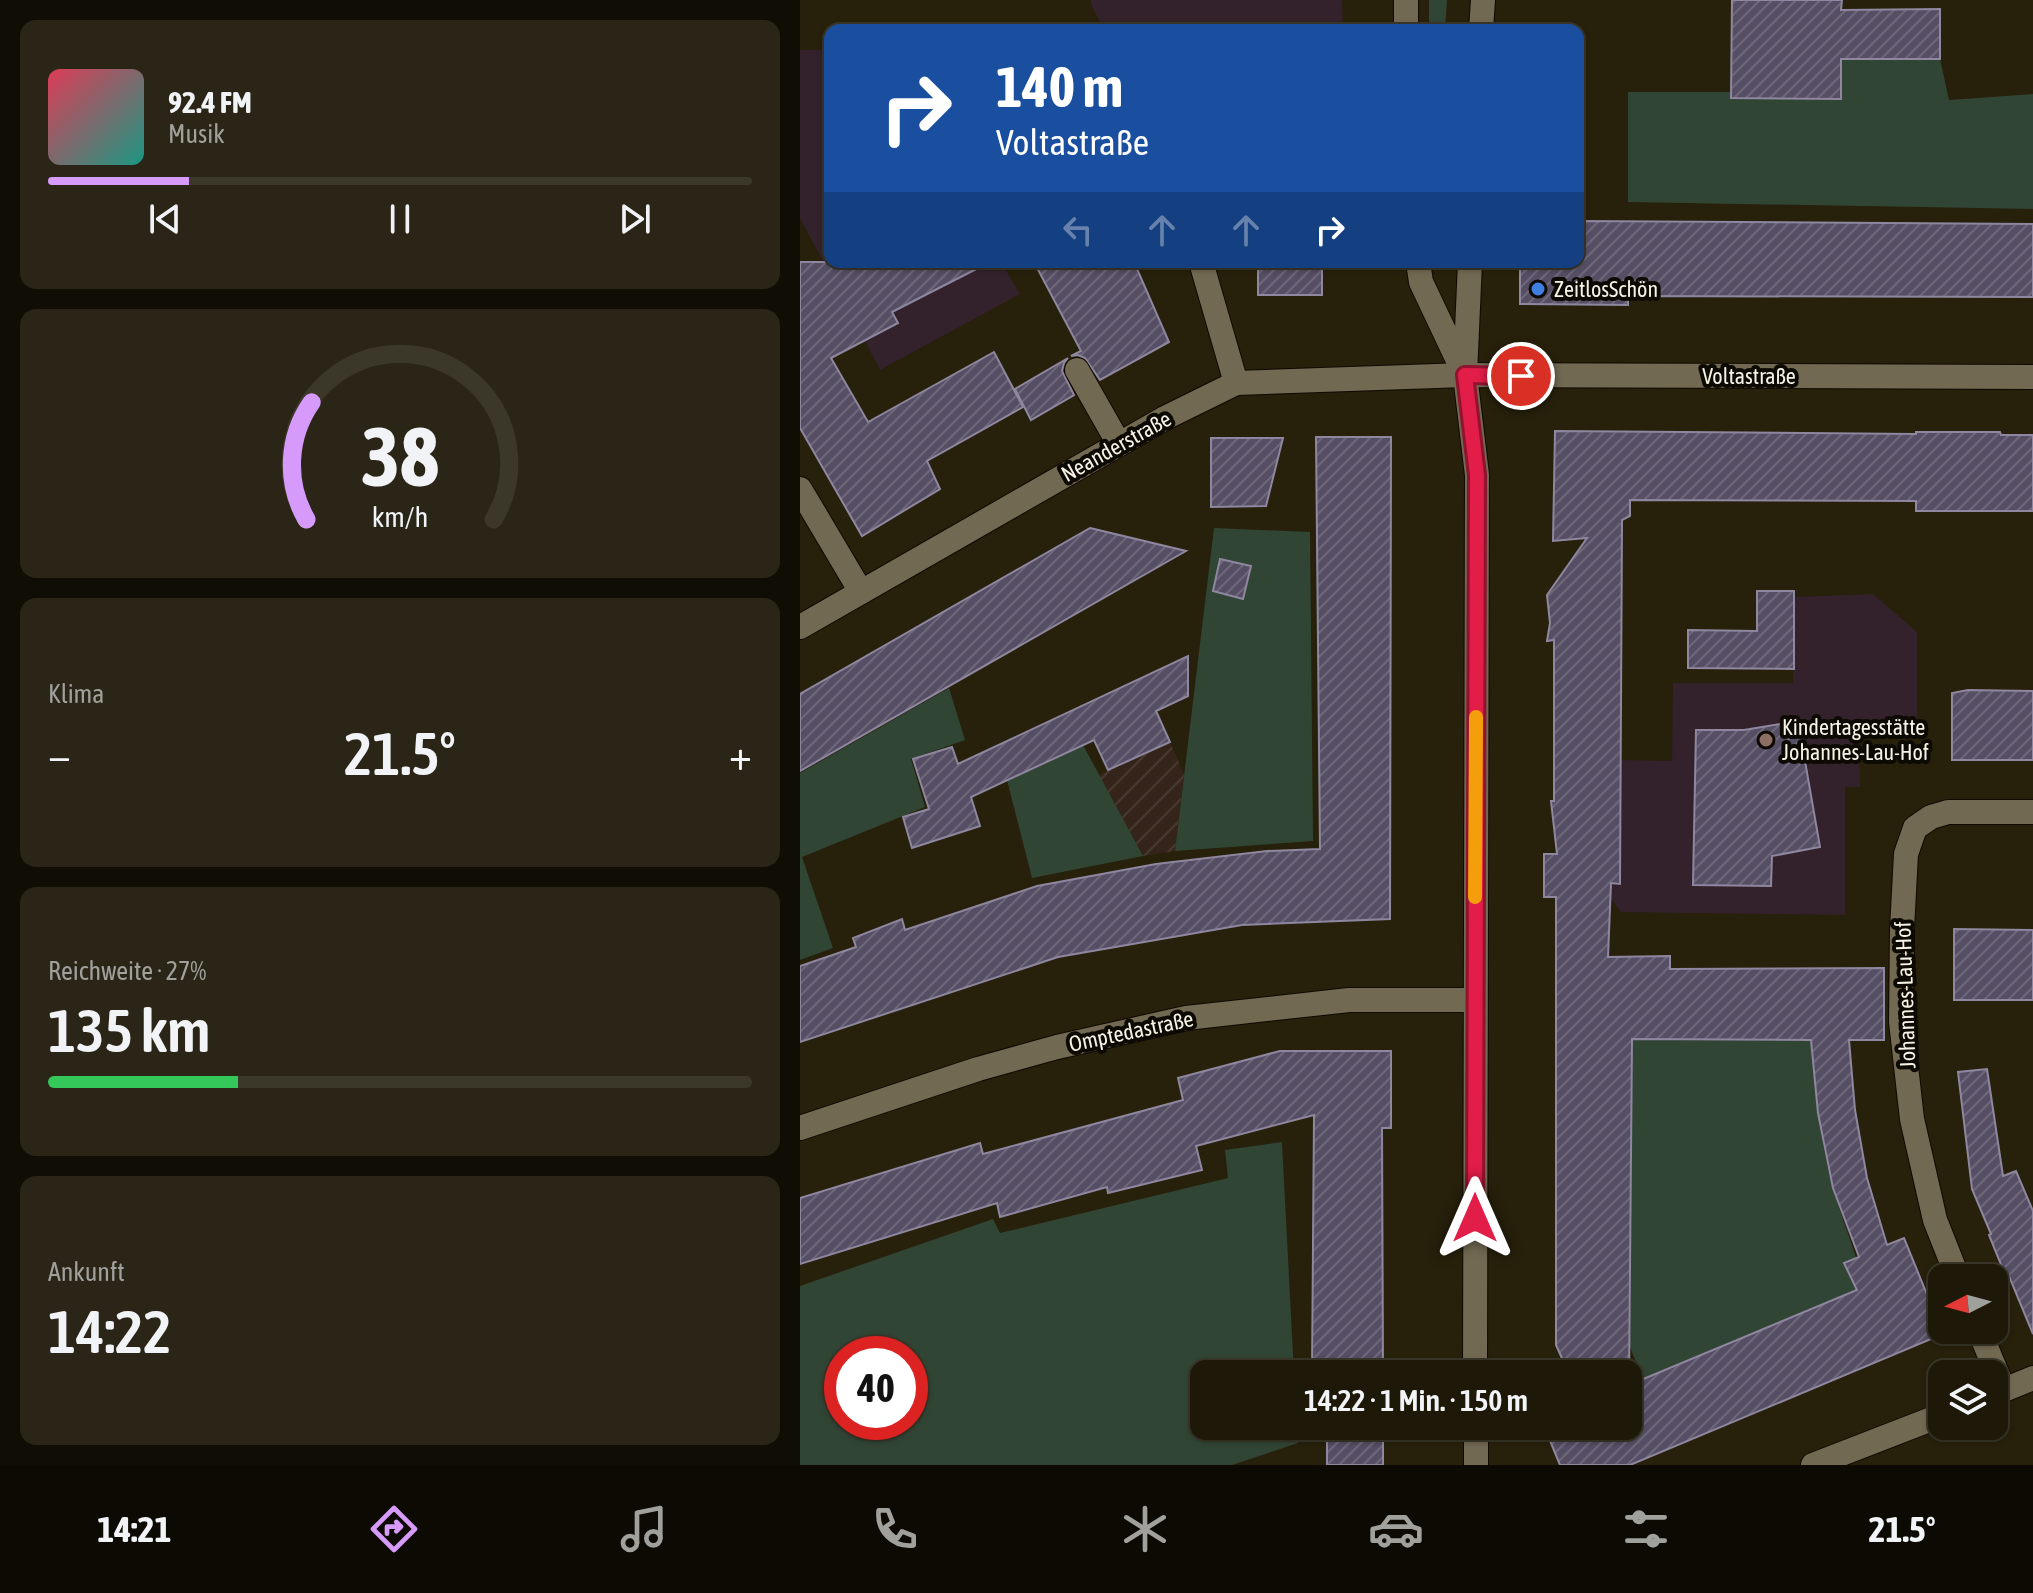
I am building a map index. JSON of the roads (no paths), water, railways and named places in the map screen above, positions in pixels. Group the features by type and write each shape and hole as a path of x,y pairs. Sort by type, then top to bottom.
{"street":[{"path":"1406,0 1406,24"},
{"path":"1481,24 1483,0"},
{"path":"1203,268 1236,383"},
{"path":"1419,268 1421,282 1465,375"},
{"path":"1470,268 1465,375 1477,475 1475,1360"},
{"path":"1077,370 1119,444"},
{"name":"Neanderstraße","path":"800,627 1165,418 1236,383 1465,375"},
{"name":"Voltastraße","path":"1465,375 2033,377"},
{"path":"800,489 861,592"},
{"name":"Johannes-Lau-Hof","path":"1952,1264 1935,1220 1912,1119 1901,1022 1906,854 1915,828 1931,817 1948,812 2033,812"},
{"name":"Omptedastraße","path":"800,1128 978,1069 1057,1047 1186,1018 1349,1000 1475,1000"},
{"path":"2008,1388 2033,1378"},
{"path":"1813,1465 1866,1456 1928,1423"},
{"path":"1476,1440 1476,1465"}],"place":[{"name":"ZeitlosSchön","path":"1538,289"},
{"name":"Kindertagesstätte Johannes-Lau-Hof","path":"1766,740"}]}
